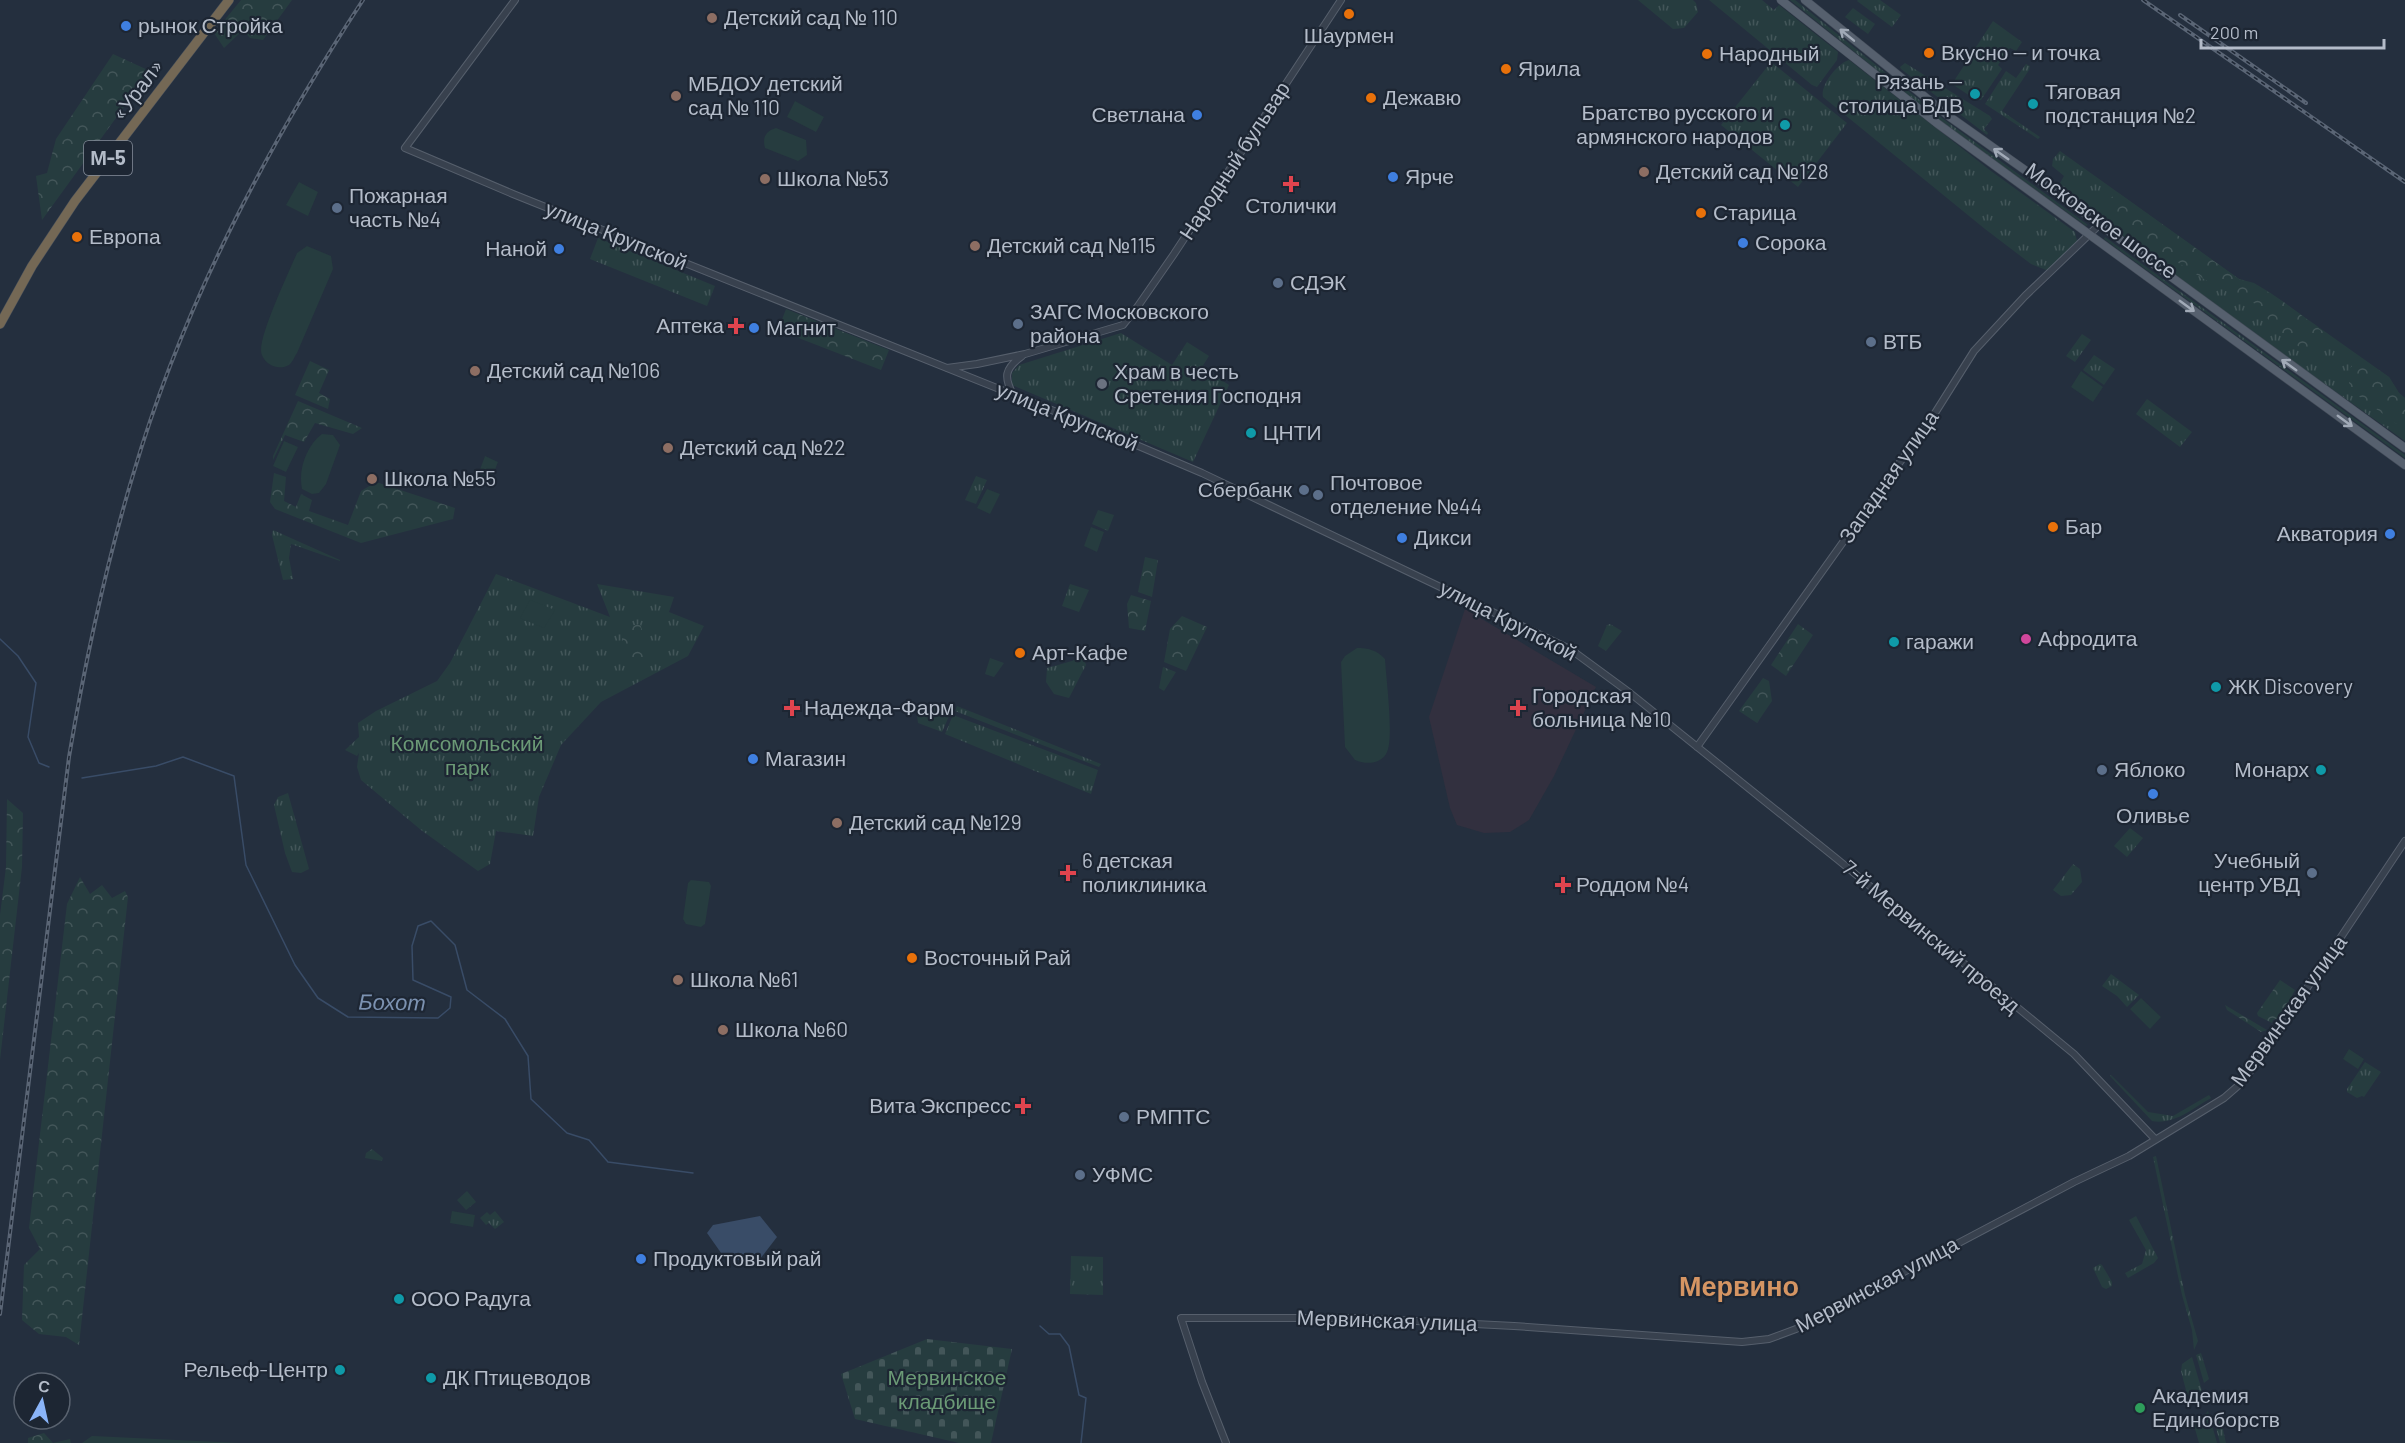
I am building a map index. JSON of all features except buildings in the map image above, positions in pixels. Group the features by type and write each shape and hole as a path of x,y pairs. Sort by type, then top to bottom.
{"highway":[{"name":"«Урал»","path":"0,324 34,263 75,201 229,0"}],"main road":[{"name":"Московское шоссе","path":"1781,0 1938,124 2405,465"},
{"name":"Московское шоссе","path":"1805,0 1950,117 2405,448"}],"street":[{"name":"улица Крупской","path":"515,0 405,148 513,194 1202,473 1558,642 1630,693 1697,747"},
{"name":"Народный бульвар","path":"946,368 1025,354 1123,325 1174,254 1341,0"},
{"name":"Западная улица","path":"1697,747 1935,413 1978,346 2025,296 2100,225"},
{"path":"1014,396 1007,382 1007,372 1015,361 1025,354"},
{"path":"976,380 970,373 973,366 977,364"},
{"name":"7-й Мервинский проезд","path":"1697,747 2074,1054 2155,1139"},
{"name":"Мервинская улица","path":"1226,1443 1202,1382 1182,1318 1358,1318 1742,1342 1769,1339 1796,1329 2074,1182 2128,1156 2224,1098 2248,1075 2405,841"}],"shaded area":[{"path":"1465,609 1596,687 1554,776 1529,820 1510,832 1484,833 1457,825 1450,808 1429,717"}],"green space":[{"path":"241,0 292,0 263,40 250,38 243,30 224,48 214,33"},
{"path":"1638,0 1693,0 1698,12 1684,28 1673,29"},
{"path":"1709,0 1762,0 1774,10 1779,5 1838,52 1837,60 1817,87 1812,85"},
{"path":"1790,0 1795,0 1942,118 2088,225 2086,226 1939,120"},
{"path":"1858,0 1880,0 1901,15 1892,27"},
{"path":"1853,8 1875,24 1868,34 1845,17"},
{"path":"1993,21 2022,42 2016,51 2010,48 1998,65 2002,69 1981,100 1976,100 1952,84"},
{"path":"113,54 150,71 42,220 36,176 47,173 56,139"},
{"path":"1849,60 1991,171 2075,232 2077,241 2053,268 2046,270 2031,264 1823,97 1824,87 1831,75 1840,65"},
{"path":"1771,62 1847,123 1798,187 1721,125"},
{"path":"1905,63 1990,116 1992,119 1984,129 1987,135 1901,69 1900,67"},
{"path":"2026,64 2030,66 2029,70 2002,111 2040,137 2038,139 1985,104 2006,71 2016,78"},
{"path":"795,101 824,117 816,132 787,117"},
{"path":"776,128 806,140 807,155 798,161 765,148 766,135"},
{"path":"2060,151 2239,279 2254,283 2269,292 2389,377 2405,398 2405,441 2055,192 2064,176 2052,166 2053,159"},
{"path":"299,182 318,192 308,216 286,205"},
{"path":"2117,192 2239,279 2264,289 2331,337 2323,352 2313,355 2275,332 2260,305 2202,278 2137,233 2108,206 2108,201"},
{"path":"2105,237 2405,455 2405,458 2104,239"},
{"path":"598,238 715,286 707,306 590,259"},
{"path":"307,246 331,256 333,269 297,353 289,365 280,367 270,365 261,350 265,330 297,253"},
{"path":"786,309 889,350 881,370 778,330"},
{"path":"1121,333 1172,365 1187,342 1209,356 1202,367 1229,385 1193,462 1012,385 1012,373 1019,365"},
{"path":"2082,334 2091,340 2075,362 2066,356"},
{"path":"2094,355 2115,369 2104,385 2083,370"},
{"path":"2361,358 2389,377 2405,398 2405,430 2353,392 2349,383 2350,368"},
{"path":"310,361 329,370 319,393 330,399 328,409 295,395"},
{"path":"2081,371 2103,387 2093,402 2071,387"},
{"path":"2147,399 2192,432 2180,447 2136,414"},
{"path":"298,401 362,428 353,434 315,423 304,442 285,435 273,460"},
{"path":"322,434 333,435 340,445 326,484 319,493 312,494 302,489 302,466 312,445"},
{"path":"284,441 298,447 286,472 273,466"},
{"path":"485,456 498,462 489,485 476,480"},
{"path":"274,473 286,477 284,501 296,507 301,494 312,500 309,511 348,525 361,491 376,482 455,508 453,519 361,543 275,509 270,502"},
{"path":"976,476 987,480 976,504 965,500"},
{"path":"987,489 1000,494 990,514 977,508"},
{"path":"1098,510 1114,515 1108,531 1092,524"},
{"path":"1091,527 1104,532 1097,552 1084,546"},
{"path":"273,530 340,561 291,544 289,558 293,579 283,580 272,535"},
{"path":"1145,557 1158,560 1152,597 1138,592"},
{"name":"Комсомольский парк","path":"496,574 610,617 597,584 674,597 669,612 704,626 688,656 601,702 561,745 539,797 533,836 496,831 490,864 478,871 421,830 361,780 357,767 359,753 357,756 345,750 359,737 358,723 376,711 437,681 450,663"},
{"path":"1070,584 1089,590 1079,612 1062,606"},
{"path":"1131,595 1151,601 1145,631 1129,628 1127,604"},
{"path":"530,600 555,610 544,628 520,618"},
{"path":"1182,616 1207,627 1186,671 1164,662 1170,629"},
{"path":"640,624 651,656 649,666 633,672 619,628"},
{"path":"1610,624 1622,631 1606,651 1598,646 1607,625"},
{"path":"1798,624 1813,635 1786,676 1771,665"},
{"path":"1357,648 1372,650 1385,659 1390,721 1389,745 1385,756 1378,761 1364,763 1355,760 1345,747 1341,662 1345,656"},
{"path":"1083,655 1086,665 1069,698 1054,694 1046,682 1047,668 1072,661"},
{"path":"990,658 1004,663 994,677 985,674"},
{"path":"1163,667 1176,672 1164,691 1159,688"},
{"path":"1763,678 1769,681 1772,701 1757,723 1739,711"},
{"path":"922,702 950,714 942,732 918,723 917,715"},
{"path":"957,706 1101,764 1099,767 955,711"},
{"path":"953,715 1098,770 1091,794 945,734"},
{"path":"288,793 309,869 301,873 292,872 285,853 274,805 278,797"},
{"path":"7,799 23,813 22,867 0,1060 0,915 6,867"},
{"path":"2130,828 2143,838 2127,857 2114,846"},
{"path":"2073,864 2080,869 2082,882 2071,895 2061,896 2053,890"},
{"path":"80,877 90,894 102,885 112,898 125,891 128,897 79,1345 66,1337 39,1334 22,1320 24,1265 40,1249 29,1228 67,904"},
{"path":"691,880 709,882 711,886 705,924 701,927 686,924 683,919 688,883"},
{"path":"2111,974 2139,995 2127,1007 2117,996 2102,986"},
{"path":"2280,980 2295,990 2281,1017 2273,1020 2272,1023 2258,1016 2257,1013"},
{"path":"2141,998 2161,1017 2150,1029 2130,1009"},
{"path":"2225,1005 2267,1030 2261,1032 2227,1010"},
{"path":"2349,1049 2364,1059 2358,1069 2343,1059"},
{"path":"2365,1062 2381,1072 2364,1097 2357,1098 2347,1092 2347,1089"},
{"path":"2111,1075 2148,1112 2173,1116 2209,1095 2211,1098 2168,1121 2152,1121"},
{"path":"372,1149 383,1158 382,1161 365,1158 366,1153"},
{"path":"2156,1156 2185,1295 2198,1341 2194,1350 2192,1330 2182,1295 2153,1157"},
{"path":"467,1191 476,1202 466,1210 457,1200"},
{"path":"452,1211 475,1215 473,1227 450,1223"},
{"path":"495,1211 504,1222 495,1229 489,1223 486,1225 480,1218 487,1212 490,1215"},
{"path":"2136,1216 2158,1258 2154,1263 2128,1278 2125,1273 2142,1264 2146,1250 2129,1220"},
{"path":"1071,1256 1103,1257 1103,1295 1070,1294"},
{"path":"2100,1264 2112,1282 2112,1286 2106,1289 2102,1287 2093,1268"},
{"name":"Мервинское кладбище","path":"927,1339 1012,1349 991,1443 959,1443 855,1419 841,1374"},
{"path":"2201,1353 2209,1379 2204,1383 2196,1355"},
{"path":"2192,1357 2203,1394 2193,1390 2188,1398 2181,1371 2182,1364"},
{"path":"2208,1411 2217,1443 2199,1443 2192,1418 2201,1419"},
{"path":"2218,1418 2226,1443 2220,1443 2214,1420"},
{"path":"44,1433 53,1443 28,1443 28,1438"},
{"path":"92,1436 239,1443 82,1443"},
{"path":"70,1439 71,1443 53,1443"}],"water":[{"path":"760,1216 777,1237 760,1259 726,1260 707,1233 713,1225"}],"waterway":[{"name":"Бохот","path":"0,639 18,656 36,683 28,737 39,763 49,767"},
{"name":"Бохот","path":"82,778 156,766 183,757 234,776 246,865 295,965 318,998 348,1017 438,1018 450,1008 451,997 413,980 412,946 418,926 431,921 455,945 467,990 505,1019 528,1056 531,1099 567,1133 589,1140 608,1162 693,1173"},
{"path":"1040,1326 1049,1334 1060,1334 1069,1346 1079,1395 1086,1398 1081,1443"}],"railway":[{"path":"0,1314 69,757 96,615 113,545 153,412 202,289 230,229 293,113 363,0"},
{"path":"2143,0 2405,182"},
{"path":"2180,15 2306,103"}],"place":[{"name":"Шаурмен","path":"1349,14"},
{"name":"Детский сад № 110","path":"712,18"},
{"name":"рынок Стройка","path":"126,26"},
{"name":"Вкусно — и точка","path":"1929,53"},
{"name":"Народный","path":"1707,54"},
{"name":"Ярила","path":"1506,69"},
{"name":"Рязань — столица ВДВ","path":"1975,94"},
{"name":"МБДОУ детский сад № 110","path":"676,96"},
{"name":"Дежавю","path":"1371,98"},
{"name":"Тяговая подстанция №2","path":"2033,104"},
{"name":"Светлана","path":"1197,115"},
{"name":"Братство русского и армянского народов","path":"1785,125"},
{"name":"Детский сад №128","path":"1644,172"},
{"name":"Ярче","path":"1393,177"},
{"name":"Школа №53","path":"765,179"},
{"name":"Столички","path":"1291,184"},
{"name":"Пожарная часть №4","path":"337,208"},
{"name":"Старица","path":"1701,213"},
{"name":"Европа","path":"77,237"},
{"name":"Сорока","path":"1743,243"},
{"name":"Детский сад №115","path":"975,246"},
{"name":"Наной","path":"559,249"},
{"name":"СДЭК","path":"1278,283"},
{"name":"ЗАГС Московского района","path":"1018,324"},
{"name":"Аптека","path":"736,326"},
{"name":"Магнит","path":"754,328"},
{"name":"ВТБ","path":"1871,342"},
{"name":"Детский сад №106","path":"475,371"},
{"name":"Храм в честь Сретения Господня","path":"1102,384"},
{"name":"ЦНТИ","path":"1251,433"},
{"name":"Детский сад №22","path":"668,448"},
{"name":"Школа №55","path":"372,479"},
{"name":"Сбербанк","path":"1304,490"},
{"name":"Почтовое отделение №44","path":"1318,495"},
{"name":"Бар","path":"2053,527"},
{"name":"Акватория","path":"2390,534"},
{"name":"Дикси","path":"1402,538"},
{"name":"Афродита","path":"2026,639"},
{"name":"гаражи","path":"1894,642"},
{"name":"Арт-Кафе","path":"1020,653"},
{"name":"ЖК Discovery","path":"2216,687"},
{"name":"Надежда-Фарм","path":"792,708"},
{"name":"Городская больница №10","path":"1518,708"},
{"name":"Магазин","path":"753,759"},
{"name":"Яблоко","path":"2102,770"},
{"name":"Монарх","path":"2321,770"},
{"name":"Оливье","path":"2153,794"},
{"name":"Детский сад №129","path":"837,823"},
{"name":"6 детская поликлиника","path":"1068,873"},
{"name":"Учебный центр УВД","path":"2312,873"},
{"name":"Роддом №4","path":"1563,885"},
{"name":"Восточный Рай","path":"912,958"},
{"name":"Школа №61","path":"678,980"},
{"name":"Школа №60","path":"723,1030"},
{"name":"Вита Экспресс","path":"1023,1106"},
{"name":"РМПТС","path":"1124,1117"},
{"name":"УФМС","path":"1080,1175"},
{"name":"Продуктовый рай","path":"641,1259"},
{"name":"ООО Радуга","path":"399,1299"},
{"name":"Рельеф-Центр","path":"340,1370"},
{"name":"ДК Птицеводов","path":"431,1378"},
{"name":"Академия Единоборств","path":"2140,1408"}],"district":[{"name":"Мервино","path":"1739,1287"}]}
